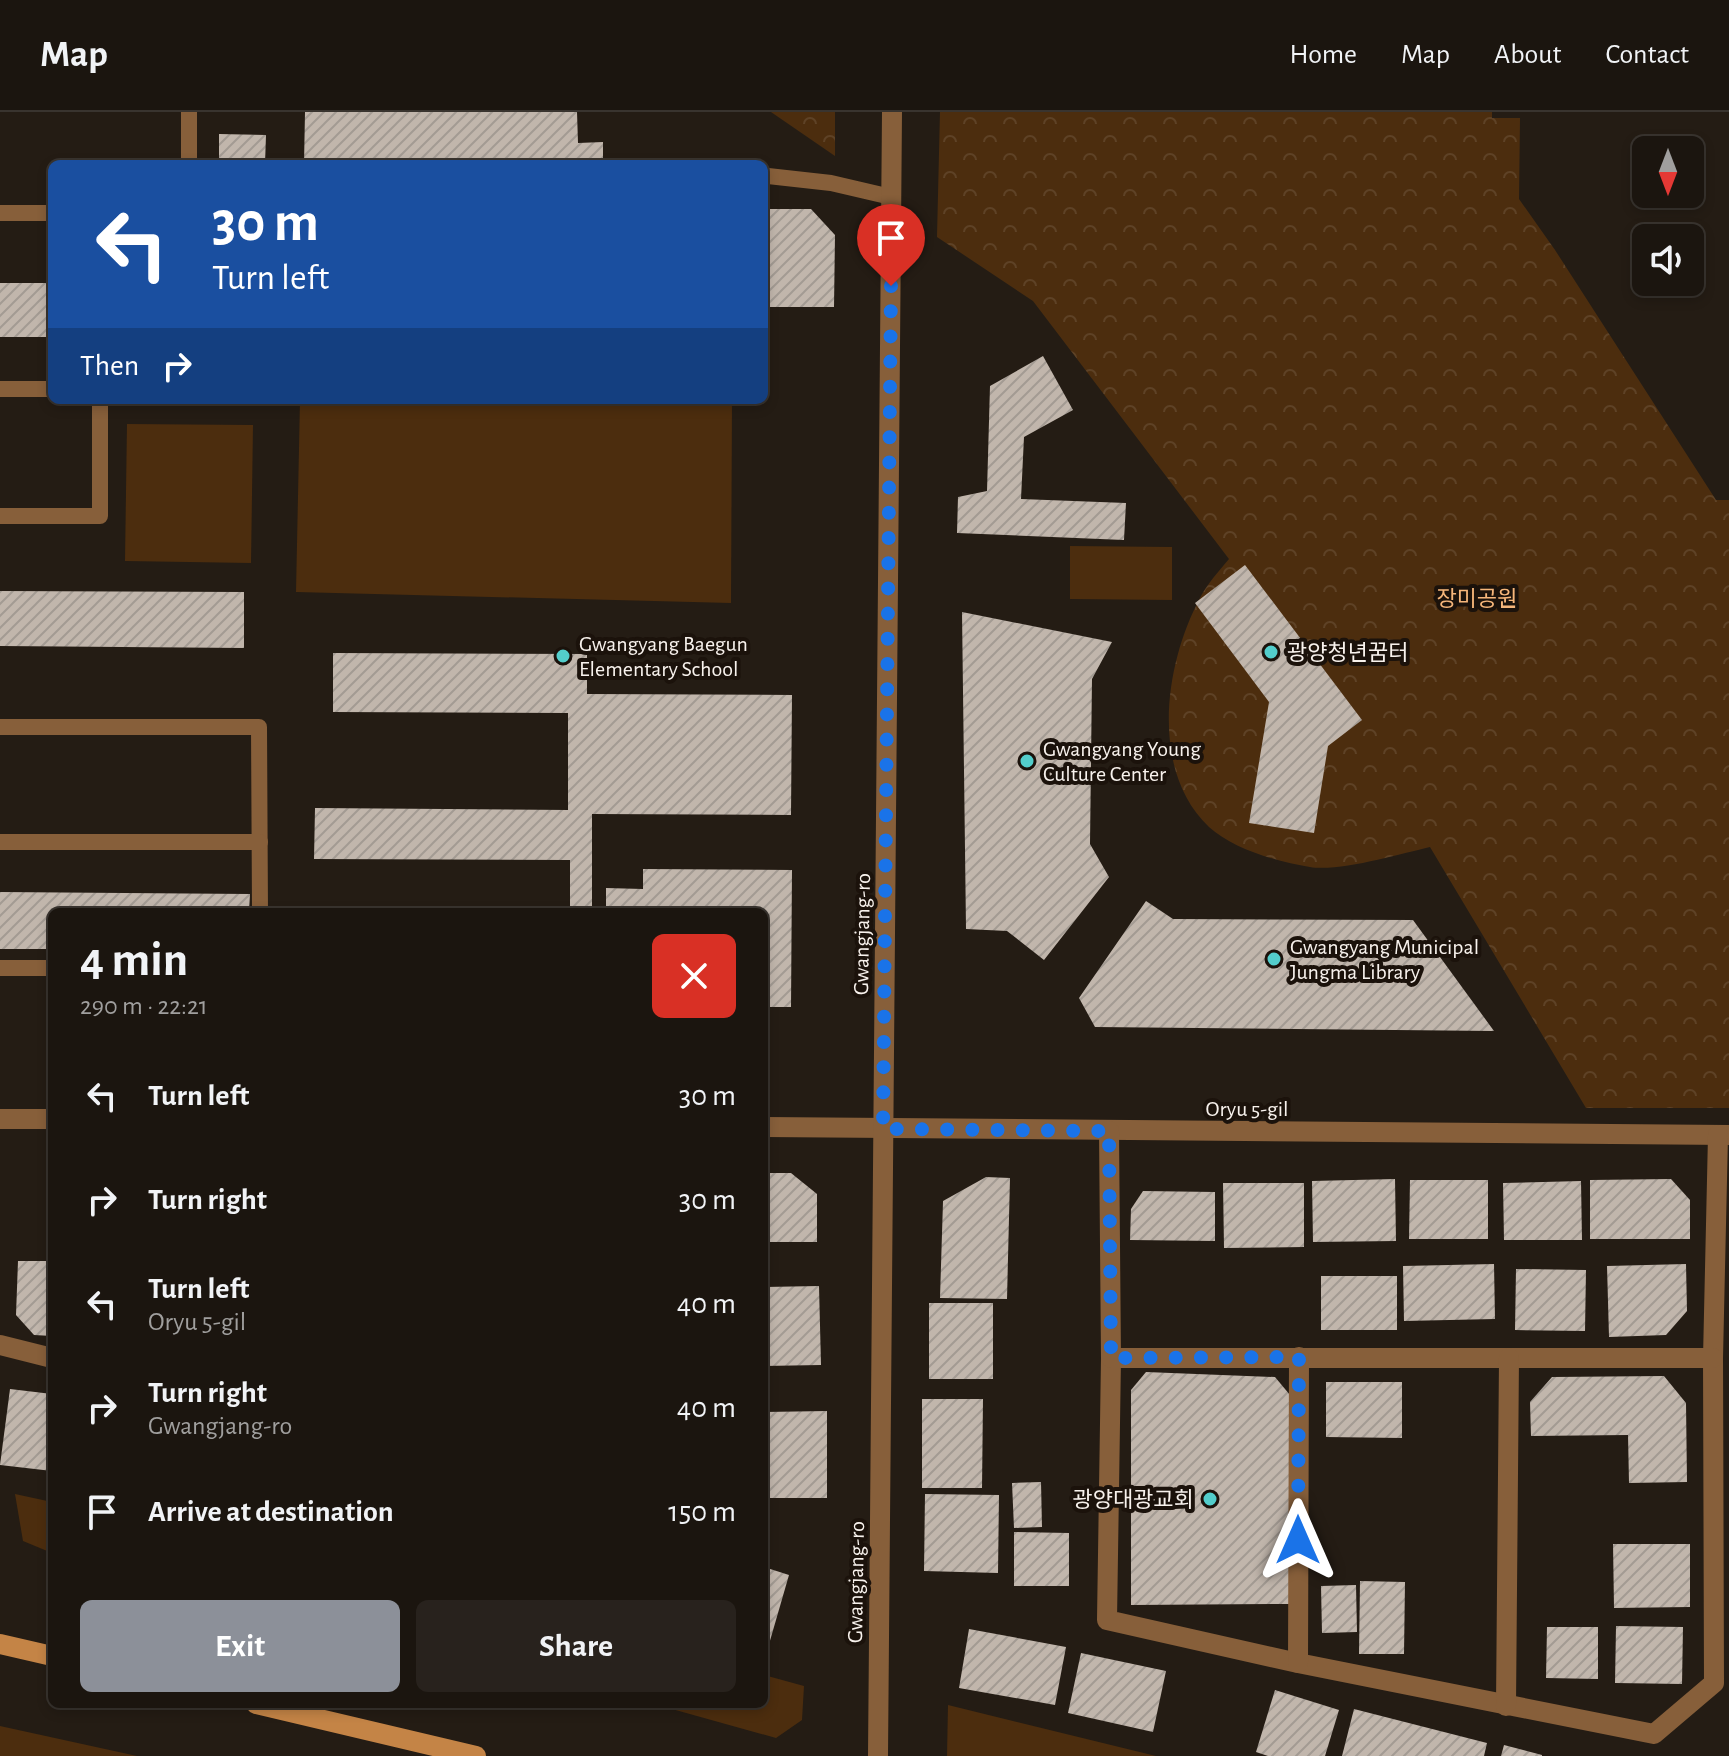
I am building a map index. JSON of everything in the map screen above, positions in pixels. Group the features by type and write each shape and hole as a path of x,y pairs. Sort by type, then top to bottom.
{"main road":[{"path":"0,1644 48,1655"},
{"path":"273,1708 476,1756"}],"street":[{"name":"Gwangjang-ro","path":"878,1756 892,112"},
{"path":"0,1119 48,1119"},
{"name":"Oryu 5-gil","path":"768,1127 1723,1135"},
{"path":"1109,1131 1111,1358 1107,1620 1298,1663 1654,1734 1714,1683 1713,1358 1723,1135"},
{"path":"0,1345 48,1357"},
{"path":"1298,1663 1299,1357"},
{"path":"1111,1358 1713,1358"},
{"path":"1506,1706 1509,1358"}],"lane":[{"path":"189,112 189,160"},
{"path":"768,176 831,183 891,197"},
{"path":"0,213 48,213"},
{"path":"0,389 48,389"},
{"path":"0,516 100,516 100,404"},
{"path":"0,727 259,727 260,908"},
{"path":"0,842 260,842"},
{"path":"0,968 48,968"}],"green space":[{"path":"771,112 835,112 835,156"},
{"name":"장미공원","path":"940,112 1492,112 1492,118 1520,118 1519,199 1716,500 1729,500 1729,1108 1586,1108 1430,847 1370,862 1310,867 1256,853 1230,842 1209,827 1190,803 1177,776 1169,716 1178,653 1188,624 1203,593 1229,559 1033,301 937,237"},
{"path":"300,404 732,404 731,603 296,592"},
{"path":"127,424 253,425 251,563 125,561"},
{"path":"1070,546 1172,547 1172,600 1070,599"},
{"path":"15,1494 48,1501 48,1551 23,1541"},
{"path":"768,1676 804,1686 802,1720 776,1738 668,1708 768,1708"},
{"path":"948,1705 1156,1756 947,1756"},
{"path":"0,1726 137,1756 0,1756"}],"building":[{"path":"305,112 577,112 578,143 603,142 603,160 304,160"},
{"path":"219,134 266,135 265,160 219,160"},
{"path":"768,209 811,209 835,235 834,307 768,307"},
{"path":"0,283 48,283 48,337 0,337"},
{"path":"1043,356 1073,410 1024,437 1021,499 1126,503 1124,540 957,533 958,497 987,491 990,386"},
{"name":"광양청년꿈터","path":"1245,565 1362,720 1328,746 1314,833 1249,823 1269,702 1195,603"},
{"path":"0,591 244,592 244,648 0,646"},
{"name":"Gwangyang Young Culture Center","path":"962,612 1112,642 1092,679 1090,844 1109,877 1044,960 1007,931 966,929"},
{"path":"333,653 587,654 587,694 792,695 791,815 592,814 592,908 570,908 570,860 314,859 315,808 568,810 568,713 333,712"},
{"path":"643,869 792,870 791,1007 768,1007 768,908 606,908 606,888 643,889"},
{"path":"0,892 250,894 249,908 48,908 48,949 0,949"},
{"name":"Gwangyang Municipal Jungma Library","path":"1146,901 1173,919 1413,920 1494,1031 1095,1027 1079,998"},
{"path":"768,1173 791,1173 817,1194 817,1242 768,1242"},
{"path":"986,1177 1010,1178 1007,1299 940,1298 943,1201"},
{"path":"1395,1179 1396,1241 1313,1242 1312,1181"},
{"path":"1671,1179 1690,1200 1690,1239 1590,1239 1590,1180"},
{"path":"1410,1180 1488,1180 1488,1239 1409,1239"},
{"path":"1581,1181 1582,1240 1504,1240 1503,1183"},
{"path":"1223,1183 1304,1183 1304,1247 1224,1248"},
{"path":"1143,1191 1215,1192 1215,1241 1130,1240 1131,1209"},
{"path":"18,1261 48,1261 48,1336 34,1335 16,1315"},
{"path":"1494,1264 1495,1319 1404,1321 1403,1266"},
{"path":"1686,1264 1687,1311 1666,1335 1609,1337 1607,1266"},
{"path":"1516,1269 1586,1270 1585,1331 1515,1330"},
{"path":"1321,1276 1397,1276 1397,1330 1321,1330"},
{"path":"819,1286 821,1365 768,1366 768,1287"},
{"path":"929,1303 993,1303 993,1379 929,1379"},
{"name":"광양대광교회","path":"1146,1372 1275,1377 1290,1395 1289,1604 1131,1605 1131,1390"},
{"path":"1664,1376 1686,1403 1687,1482 1629,1483 1628,1435 1531,1436 1530,1402 1552,1377"},
{"path":"1326,1382 1402,1382 1402,1438 1326,1437"},
{"path":"10,1389 48,1394 48,1471 0,1465"},
{"path":"922,1399 983,1399 982,1488 922,1488"},
{"path":"827,1411 827,1498 768,1498 768,1412"},
{"path":"1041,1482 1042,1527 1014,1528 1012,1483"},
{"path":"925,1494 999,1495 998,1573 924,1571"},
{"path":"1014,1532 1069,1533 1069,1586 1014,1586"},
{"path":"1613,1544 1690,1544 1690,1607 1614,1608"},
{"path":"768,1568 789,1575 768,1648"},
{"path":"1360,1581 1405,1582 1404,1654 1359,1654"},
{"path":"1356,1585 1357,1632 1322,1633 1321,1586"},
{"path":"1616,1626 1683,1627 1682,1684 1615,1683"},
{"path":"1547,1627 1598,1627 1598,1679 1546,1678"},
{"path":"969,1629 1066,1647 1055,1705 959,1688"},
{"path":"1081,1653 1166,1671 1153,1732 1068,1713"},
{"path":"1275,1690 1339,1710 1325,1756 1268,1756 1256,1752"},
{"path":"1354,1709 1487,1743 1484,1756 1342,1756"},
{"path":"1504,1745 1542,1755 1542,1756 1501,1756"}],"place":[{"name":"광양청년꿈터","path":"1271,652"},
{"name":"Gwangyang Baegun Elementary School","path":"563,656"},
{"name":"Gwangyang Young Culture Center","path":"1027,761"},
{"name":"Gwangyang Municipal Jungma Library","path":"1274,959"},
{"name":"광양대광교회","path":"1210,1499"}],"route":[{"path":"891,286 883,1129 1109,1131 1111,1358 1299,1357 1298,1540"}]}
